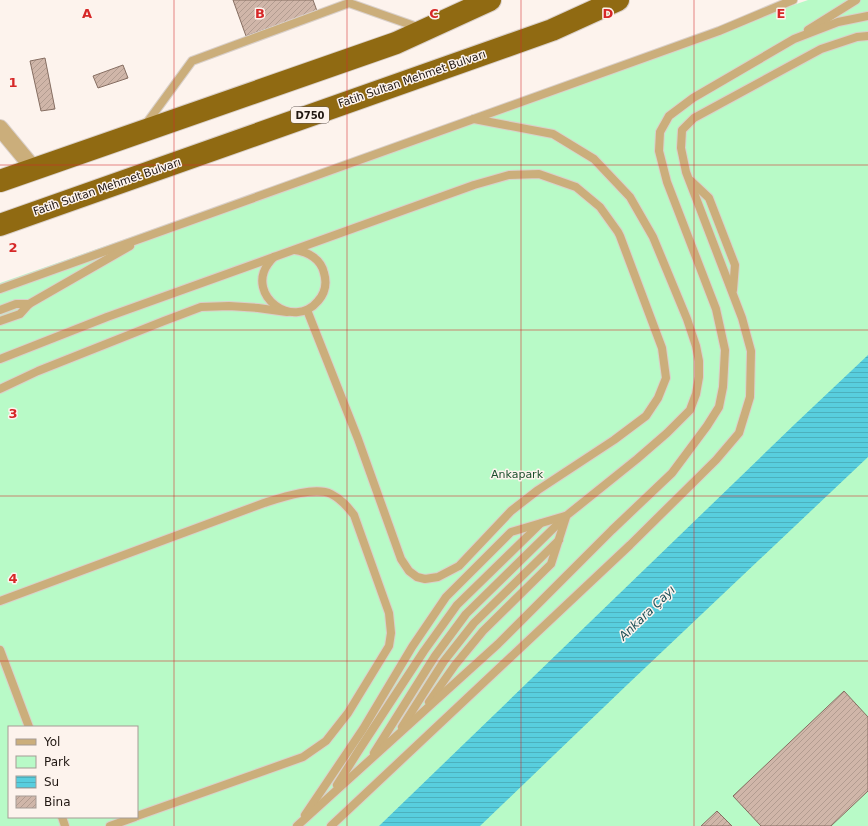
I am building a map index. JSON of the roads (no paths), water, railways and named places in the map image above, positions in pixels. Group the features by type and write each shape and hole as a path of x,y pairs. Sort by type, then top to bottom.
{"highway":[{"path":"0,181 396,43 490,0"},
{"name":"Fatih Sultan Mehmet Bulvarı","path":"0,225 552,30 618,0"}],"street":[{"path":"0,128 34,169"}],"lane":[{"path":"0,289 719,31 793,0"},
{"path":"298,826 498,644 612,530 672,473 707,426 719,407 723,387 725,350 716,309 667,182 659,151 660,132 669,116 693,98 794,39 856,0"},
{"path":"140,132 192,61 349,3 424,30"},
{"path":"794,39 838,22 868,16"},
{"path":"331,826 630,545 716,460 739,433 750,397 751,351 742,318 686,172 681,148 682,130 694,118 821,49 857,37 868,36"},
{"path":"370,760 435,656 466,614 566,516 637,459 667,433 690,410 700,377 696,346 687,319 652,237 630,197 594,159 554,134 474,119"},
{"path":"0,359 107,317 474,185 509,175 539,174 576,187 600,207 618,232 662,348 666,378 658,398 646,416 614,440 538,490 511,511 459,566 438,577 425,579 417,577 409,571 401,559 358,439 307,310"},
{"path":"688,178 709,198 735,266 733,295"},
{"path":"0,321 20,314 29,304 150,235"},
{"path":"0,388 38,370 201,308 229,306 287,312 307,310 315,305 321,297 325,288 326,278 324,269 318,261 311,255 294,249"},
{"path":"275,256 268,264 264,273 263,283 265,293 270,302 287,312"},
{"path":"0,310 16,304 29,304"},
{"path":"0,601 264,503 287,496 311,491 330,493 344,502 354,514 388,613 391,633 389,646 348,713 326,741 303,757 138,816"},
{"path":"298,826 363,729 412,647 446,597 511,532 566,516"},
{"path":"422,713 455,664 483,631 551,564 566,516"},
{"path":"331,795 424,651 457,605 540,523"},
{"path":"396,737 444,661 470,629 559,540"},
{"path":"0,650 29,726"},
{"path":"110,826 133,818"}],"water":[{"name":"Ankara Çayı","path":"868,355 868,457 480,826 379,826 796,423"}],"park label":[{"name":"Ankapark","path":"517,474"}]}
